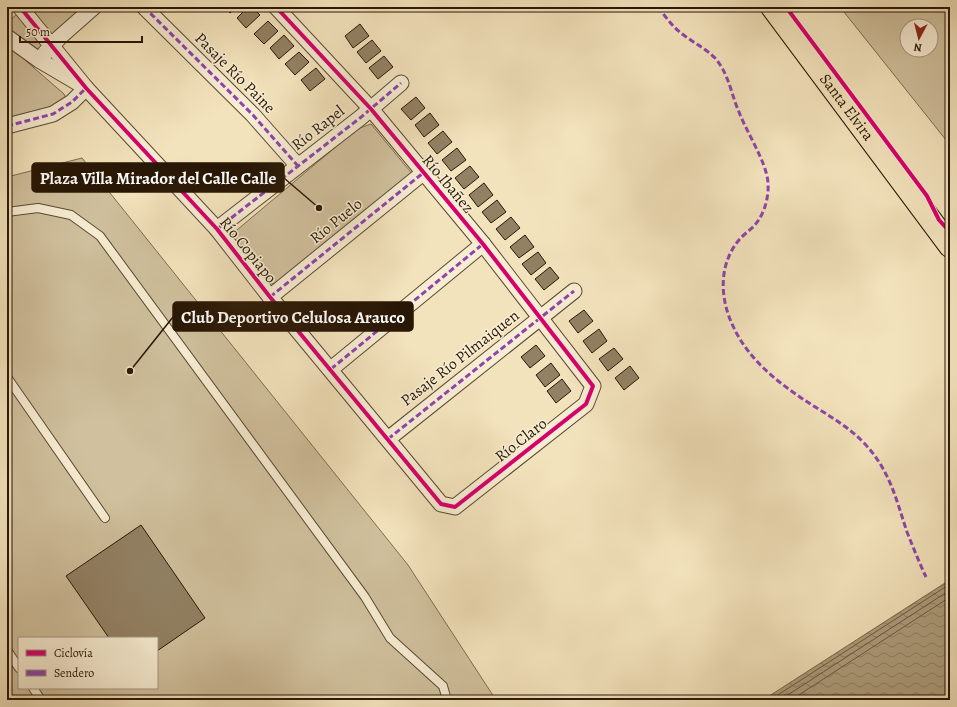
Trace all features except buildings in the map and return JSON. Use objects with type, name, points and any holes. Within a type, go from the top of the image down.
[{"type":"main road","name":"Santa Elvira","points":[[772,7],[950,246]]},
{"type":"street","name":"Río Copiapo","points":[[20,7],[86,88],[217,229],[270,296],[441,504],[455,507]]},
{"type":"street","points":[[39,60],[52,45],[94,7]]},
{"type":"street","name":"Pasaje Río Paine","points":[[144,7],[253,115],[298,166]]},
{"type":"street","name":"Río Ibañez","points":[[276,7],[371,109],[483,244],[592,386]]},
{"type":"street","name":"Río Copiapo","points":[[7,37],[39,60],[86,88]]},
{"type":"street","name":"Río Rapel","points":[[217,229],[371,109],[401,83]]},
{"type":"street","points":[[7,126],[53,114],[72,102],[86,88]]},
{"type":"street","name":"Río Puelo","points":[[270,296],[423,173]]},
{"type":"street","points":[[331,369],[483,244]]},
{"type":"street","name":"Pasaje Río Pilmaiquen","points":[[388,439],[574,291]]},
{"type":"street","name":"Río Claro","points":[[455,507],[586,404],[592,386]]},
{"type":"lane","points":[[7,212],[38,208],[71,215],[100,236],[360,591],[390,638],[443,686],[446,700]]},
{"type":"lane","points":[[7,376],[105,518]]},
{"type":"lane","points":[[7,650],[18,666]]},
{"type":"lane","points":[[34,689],[41,700]]},
{"type":"shaded area","points":[[25,7],[87,7],[26,61],[64,94],[68,102],[7,119],[7,23]]},
{"type":"shaded area","points":[[840,7],[950,7],[950,145]]},
{"type":"shaded area","points":[[371,124],[414,176],[282,282],[271,284],[231,235],[357,129]]},
{"type":"shaded area","points":[[82,158],[408,565],[496,700],[7,700],[7,177]]},
{"type":"water","points":[[950,579],[950,700],[763,700],[945,583]]},
{"type":"marked path","points":[[144,7],[253,115],[298,166]]},
{"type":"marked path","points":[[658,7],[678,30],[711,54],[720,64],[727,77],[739,112],[767,175],[768,194],[761,217],[732,250],[724,271],[723,282],[726,305],[738,337],[760,365],[778,381],[849,429],[874,454],[881,464],[891,486],[907,532],[926,577]]},
{"type":"marked path","points":[[217,229],[360,118],[401,83]]},
{"type":"marked path","points":[[7,126],[53,114],[72,102],[86,88]]},
{"type":"marked path","points":[[270,297],[423,173]]},
{"type":"marked path","points":[[331,369],[483,244]]},
{"type":"marked path","points":[[388,439],[574,291]]},
{"type":"cycle path","points":[[20,7],[86,88],[217,229],[270,297],[441,504],[455,507],[586,404],[593,386],[483,244],[371,109],[276,7]]},
{"type":"cycle path","points":[[786,7],[927,196],[939,220],[950,232]]},
{"type":"place","name":"Plaza Villa Mirador del Calle Calle","points":[[319,208]]},
{"type":"place","name":"Club Deportivo Celulosa Arauco","points":[[130,371]]}]
